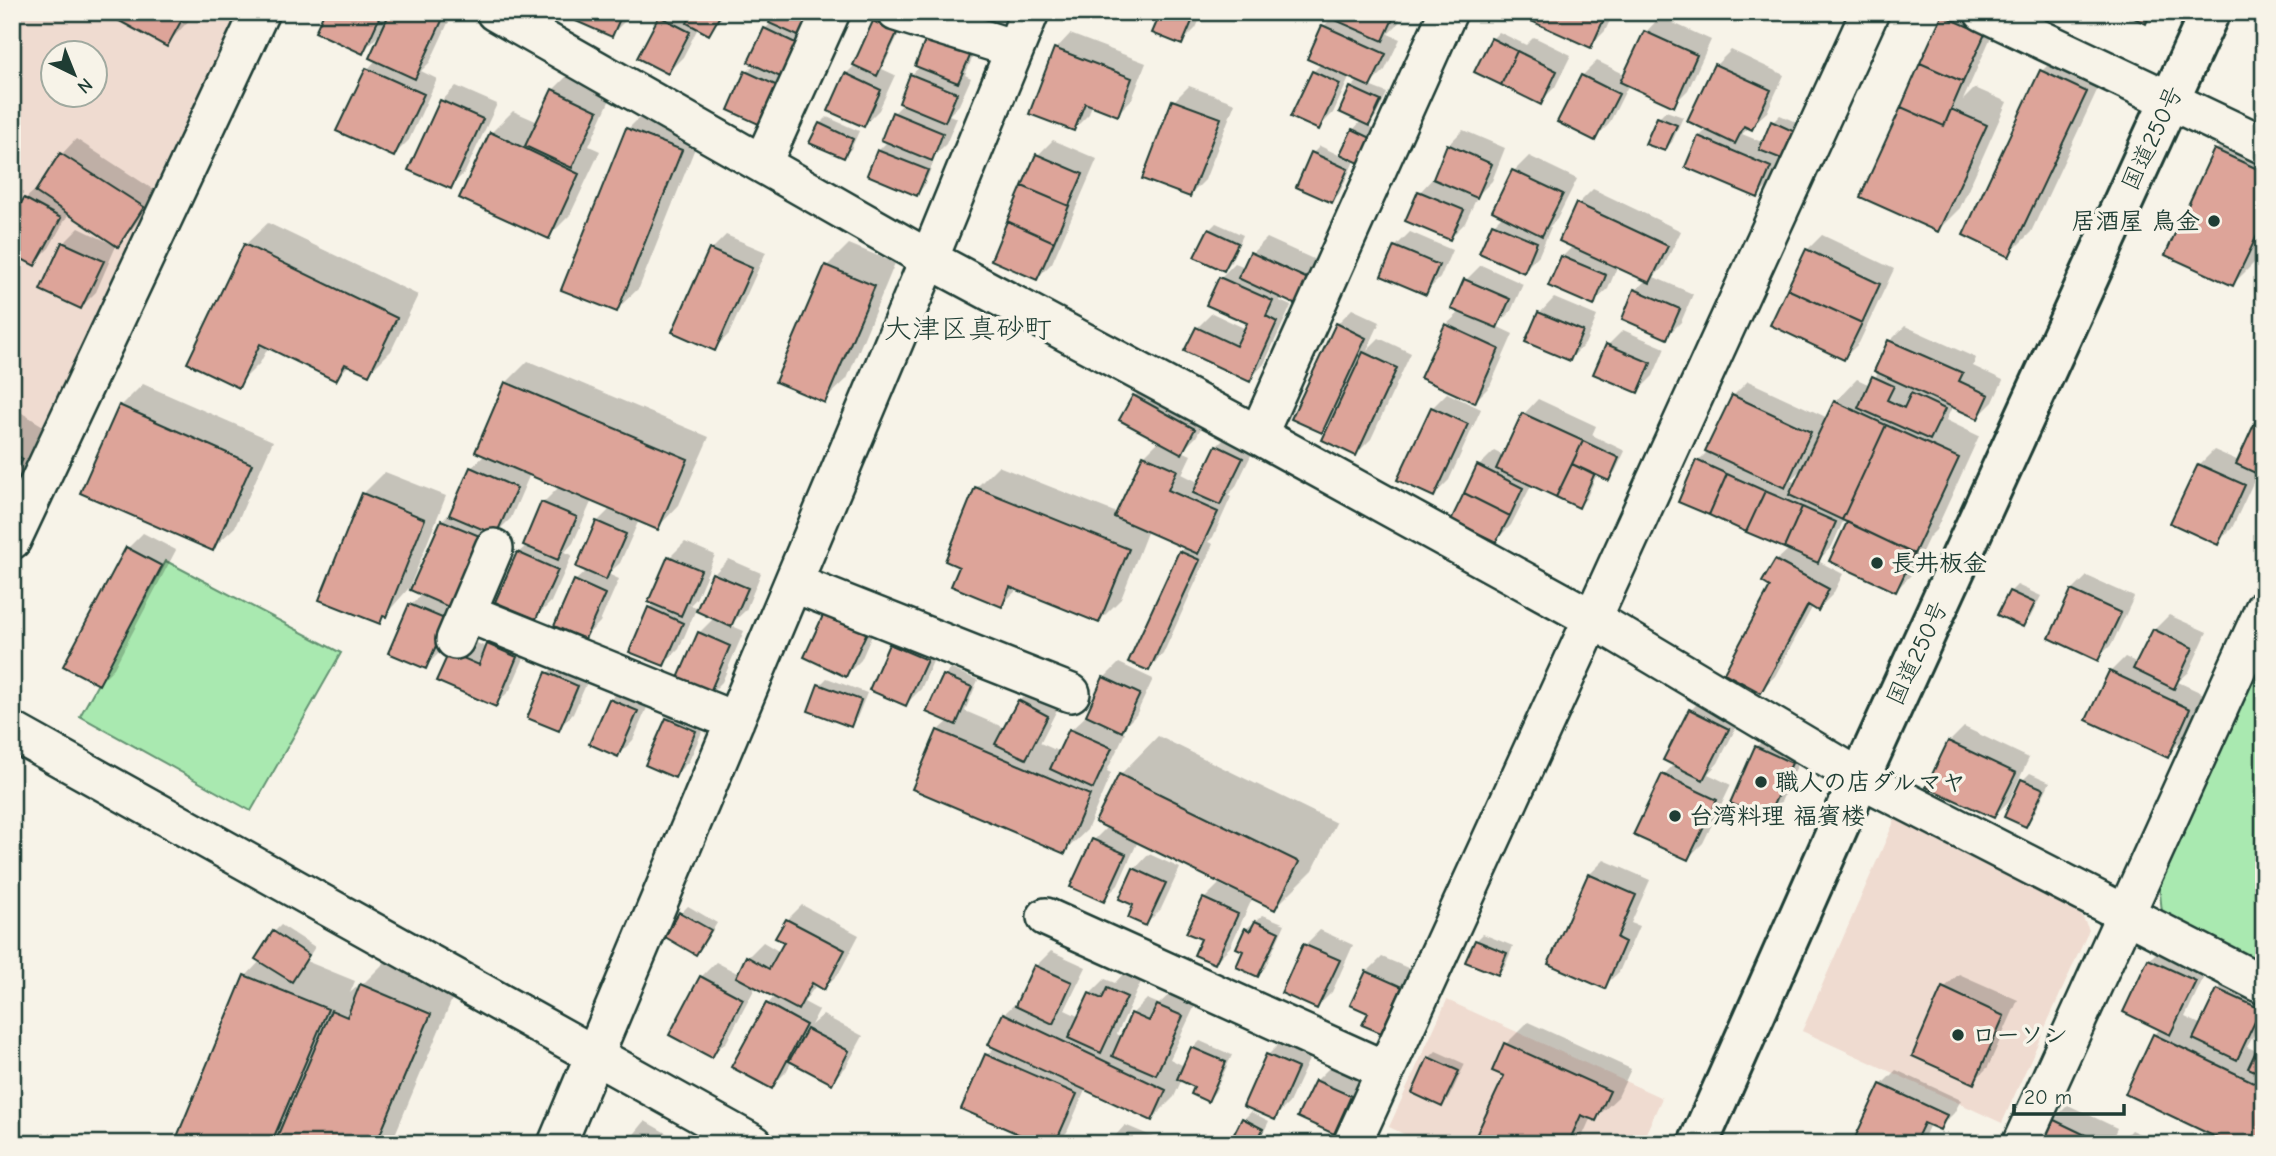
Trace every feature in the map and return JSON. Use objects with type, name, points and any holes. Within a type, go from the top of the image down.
[{"type":"highway","name":"国道250号","points":[[1698,1144],[1860,778],[2210,12]]},
{"type":"street","points":[[12,540],[260,12]]},
{"type":"street","points":[[495,12],[929,259],[1593,619],[1860,778],[2264,985]]},
{"type":"street","points":[[762,164],[831,12]]},
{"type":"street","points":[[897,12],[1015,49]]},
{"type":"street","points":[[557,1144],[1030,12]]},
{"type":"street","points":[[1258,435],[1448,12]]},
{"type":"street","points":[[1352,1144],[1870,12]]},
{"type":"street","points":[[1983,12],[2264,145]]},
{"type":"street","points":[[494,548],[461,626],[735,721]]},
{"type":"street","points":[[793,583],[1072,693]]},
{"type":"street","points":[[2021,1144],[2264,609]]},
{"type":"street","points":[[12,731],[754,1144]]},
{"type":"street","points":[[1046,917],[1385,1070]]},
{"type":"shaded area","points":[[12,12],[242,12],[12,489]]},
{"type":"shaded area","points":[[1897,815],[2076,904],[2089,930],[2002,1123],[1802,1031]]},
{"type":"shaded area","points":[[1447,1000],[1662,1098],[1641,1144],[1425,1144],[1389,1127]]},
{"type":"green space","points":[[166,561],[341,653],[251,811],[80,716]]},
{"type":"green space","points":[[2264,653],[2264,966],[2162,912],[2159,883]]},
{"type":"building","points":[[103,12],[186,12],[167,47]]},
{"type":"building","points":[[324,12],[382,12],[363,54],[315,32]]},
{"type":"building","points":[[390,12],[446,12],[415,79],[369,58]]},
{"type":"building","points":[[572,12],[623,12],[612,37],[569,18]]},
{"type":"building","points":[[693,12],[722,12],[709,35],[687,23]]},
{"type":"building","points":[[773,12],[820,12],[807,40],[769,23]]},
{"type":"building","points":[[1161,12],[1196,12],[1182,45],[1152,33]]},
{"type":"building","points":[[1325,12],[1396,12],[1383,41],[1324,15]]},
{"type":"building","points":[[1511,12],[1588,12],[1604,19],[1591,48]]},
{"type":"building","points":[[2122,12],[2151,12],[2146,24]]},
{"type":"building","points":[[1942,15],[1985,34],[1963,82],[1920,63]]},
{"type":"building","points":[[659,16],[690,32],[668,74],[637,58]]},
{"type":"building","points":[[873,21],[897,33],[877,76],[853,65]]},
{"type":"building","points":[[1322,25],[1386,54],[1370,87],[1307,59]]},
{"type":"building","points":[[764,28],[804,47],[789,81],[748,62]]},
{"type":"building","points":[[1644,31],[1697,55],[1674,107],[1620,82]]},
{"type":"building","points":[[927,36],[971,54],[958,83],[915,66]]},
{"type":"building","points":[[1491,38],[1517,51],[1501,85],[1474,72]]},
{"type":"building","points":[[1054,48],[1132,78],[1118,116],[1085,103],[1074,131],[1029,114]]},
{"type":"building","points":[[1517,51],[1557,71],[1541,105],[1501,85]]},
{"type":"building","points":[[1920,63],[1963,82],[1944,126],[1901,107]]},
{"type":"building","points":[[1714,64],[1771,90],[1752,130],[1744,126],[1735,144],[1687,121]]},
{"type":"building","points":[[366,68],[424,94],[394,157],[336,131]]},
{"type":"building","points":[[2040,70],[2087,92],[2009,257],[1963,235]]},
{"type":"building","points":[[745,71],[782,88],[765,127],[728,110]]},
{"type":"building","points":[[1312,71],[1340,84],[1319,130],[1290,117]]},
{"type":"building","points":[[845,73],[881,90],[864,127],[828,111]]},
{"type":"building","points":[[910,74],[957,93],[945,122],[899,103]]},
{"type":"building","points":[[1581,75],[1619,94],[1595,141],[1557,122]]},
{"type":"building","points":[[1350,87],[1381,101],[1369,126],[1339,112]]},
{"type":"building","points":[[552,89],[598,111],[572,168],[525,146]]},
{"type":"building","points":[[440,100],[483,119],[451,189],[408,170]]},
{"type":"building","points":[[1172,100],[1221,118],[1190,197],[1142,179]]},
{"type":"building","points":[[1901,107],[1944,126],[1951,109],[1987,125],[1938,232],[1860,197]]},
{"type":"building","points":[[892,112],[943,133],[932,161],[881,140]]},
{"type":"building","points":[[1657,117],[1677,125],[1665,151],[1645,144]]},
{"type":"building","points":[[1771,121],[1795,132],[1782,159],[1759,150]]},
{"type":"building","points":[[819,123],[853,139],[844,158],[809,143]]},
{"type":"building","points":[[626,128],[682,150],[617,312],[561,290]]},
{"type":"building","points":[[1352,129],[1371,138],[1359,163],[1340,154]]},
{"type":"building","points":[[490,132],[579,174],[549,239],[459,198]]},
{"type":"building","points":[[1698,136],[1771,167],[1758,198],[1685,167]]},
{"type":"building","points":[[1447,144],[1492,164],[1477,198],[1433,179]]},
{"type":"building","points":[[2214,149],[2264,172],[2264,221],[2233,286],[2165,255]]},
{"type":"building","points":[[877,150],[928,170],[917,196],[867,175]]},
{"type":"building","points":[[1311,152],[1348,169],[1332,203],[1296,187]]},
{"type":"building","points":[[60,153],[144,207],[118,247],[35,192]]},
{"type":"building","points":[[1036,154],[1083,174],[1069,206],[1022,186]]},
{"type":"building","points":[[1512,170],[1563,194],[1542,236],[1492,211]]},
{"type":"building","points":[[1022,186],[1069,206],[1054,242],[1007,221]]},
{"type":"building","points":[[1418,191],[1464,210],[1450,240],[1405,221]]},
{"type":"building","points":[[24,198],[61,218],[35,266],[12,254],[12,219]]},
{"type":"building","points":[[1576,203],[1668,246],[1650,283],[1559,241]]},
{"type":"building","points":[[1007,221],[1054,242],[1037,280],[991,260]]},
{"type":"building","points":[[1492,223],[1537,242],[1524,273],[1479,253]]},
{"type":"building","points":[[1208,229],[1238,243],[1224,271],[1194,257]]},
{"type":"building","points":[[62,242],[104,261],[81,309],[40,290]]},
{"type":"building","points":[[244,244],[397,318],[369,375],[345,364],[336,381],[260,344],[239,388],[187,363]]},
{"type":"building","points":[[1394,246],[1439,265],[1426,295],[1381,276]]},
{"type":"building","points":[[709,249],[752,268],[715,351],[672,332]]},
{"type":"building","points":[[1806,249],[1880,284],[1862,323],[1787,289]]},
{"type":"building","points":[[1250,252],[1308,279],[1296,305],[1238,278]]},
{"type":"building","points":[[1561,256],[1606,275],[1594,306],[1548,286]]},
{"type":"building","points":[[825,265],[875,286],[825,403],[775,382]]},
{"type":"building","points":[[1219,277],[1273,301],[1266,316],[1277,322],[1250,382],[1184,351],[1196,327],[1236,346],[1247,323],[1206,305]]},
{"type":"building","points":[[1464,279],[1510,299],[1497,328],[1451,309]]},
{"type":"building","points":[[1634,289],[1680,309],[1667,339],[1622,319]]},
{"type":"building","points":[[1787,289],[1862,323],[1844,360],[1770,325]]},
{"type":"building","points":[[1538,312],[1583,331],[1570,361],[1525,342]]},
{"type":"building","points":[[1336,323],[1366,338],[1322,433],[1291,419]]},
{"type":"building","points":[[1445,324],[1499,349],[1475,403],[1420,378]]},
{"type":"building","points":[[1888,340],[1963,373],[1959,381],[1989,395],[1978,419],[1874,371]]},
{"type":"building","points":[[1606,344],[1651,363],[1638,393],[1593,374]]},
{"type":"building","points":[[1363,352],[1397,368],[1356,456],[1322,440]]},
{"type":"building","points":[[1872,376],[1894,386],[1887,400],[1904,408],[1911,393],[1945,409],[1930,440],[1858,408]]},
{"type":"building","points":[[505,382],[688,459],[658,530],[475,452]]},
{"type":"building","points":[[1133,395],[1195,429],[1182,454],[1119,420]]},
{"type":"building","points":[[1732,395],[1811,432],[1785,488],[1705,451]]},
{"type":"building","points":[[1834,401],[1886,425],[1842,520],[1789,495]]},
{"type":"building","points":[[119,405],[252,464],[213,551],[80,493]]},
{"type":"building","points":[[1431,407],[1468,424],[1434,497],[1397,480]]},
{"type":"building","points":[[1522,413],[1583,441],[1556,497],[1496,469]]},
{"type":"building","points":[[2256,420],[2264,423],[2264,477],[2236,464]]},
{"type":"building","points":[[1886,425],[1959,458],[1914,554],[1842,520]]},
{"type":"building","points":[[1583,441],[1619,458],[1609,481],[1572,464]]},
{"type":"building","points":[[1216,445],[1243,458],[1220,505],[1193,493]]},
{"type":"building","points":[[12,452],[23,459],[12,477]]},
{"type":"building","points":[[1143,455],[1177,470],[1168,490],[1218,512],[1198,554],[1114,517]]},
{"type":"building","points":[[1696,460],[1727,474],[1709,515],[1678,502]]},
{"type":"building","points":[[1572,464],[1594,475],[1579,508],[1556,497]]},
{"type":"building","points":[[2198,464],[2245,485],[2218,545],[2170,523]]},
{"type":"building","points":[[1477,465],[1523,488],[1510,516],[1464,493]]},
{"type":"building","points":[[470,467],[517,488],[496,535],[449,515]]},
{"type":"building","points":[[1727,474],[1765,491],[1746,532],[1709,515]]},
{"type":"building","points":[[975,487],[1129,549],[1099,623],[1010,587],[1002,607],[951,586],[959,567],[945,561]]},
{"type":"building","points":[[1765,491],[1802,507],[1784,548],[1746,532]]},
{"type":"building","points":[[362,493],[425,519],[386,617],[383,616],[380,624],[319,600]]},
{"type":"building","points":[[1464,493],[1510,516],[1496,542],[1451,520]]},
{"type":"building","points":[[541,502],[577,517],[558,560],[523,545]]},
{"type":"building","points":[[1802,507],[1836,522],[1818,563],[1784,548]]},
{"type":"building","points":[[441,520],[482,537],[451,608],[410,590]]},
{"type":"building","points":[[596,521],[626,534],[606,580],[576,567]]},
{"type":"building","points":[[1847,522],[1914,554],[1896,592],[1829,561]]},
{"type":"building","points":[[126,547],[162,566],[99,685],[63,666]]},
{"type":"building","points":[[1179,551],[1200,560],[1149,671],[1128,662]]},
{"type":"building","points":[[517,552],[558,570],[536,619],[495,602]]},
{"type":"building","points":[[668,556],[701,570],[681,616],[648,602]]},
{"type":"building","points":[[1775,560],[1829,589],[1818,611],[1808,605],[1761,693],[1724,673],[1770,587],[1762,582]]},
{"type":"building","points":[[712,573],[748,588],[731,627],[696,611]]},
{"type":"building","points":[[574,580],[605,594],[585,639],[554,626]]},
{"type":"building","points":[[2071,590],[2121,613],[2098,661],[2049,638]]},
{"type":"building","points":[[2009,591],[2035,603],[2023,627],[1997,615]]},
{"type":"building","points":[[409,604],[447,620],[426,669],[388,653]]},
{"type":"building","points":[[648,607],[683,623],[664,666],[629,652]]},
{"type":"building","points":[[825,611],[868,630],[846,677],[804,657]]},
{"type":"building","points":[[2153,629],[2193,648],[2174,689],[2133,669]]},
{"type":"building","points":[[698,632],[730,646],[707,699],[675,685]]},
{"type":"building","points":[[487,644],[517,657],[496,707],[436,681],[449,652],[479,665]]},
{"type":"building","points":[[889,644],[927,660],[906,706],[869,690]]},
{"type":"building","points":[[2109,671],[2190,709],[2168,758],[2086,720]]},
{"type":"building","points":[[546,672],[578,686],[559,731],[527,718]]},
{"type":"building","points":[[943,675],[972,687],[956,725],[926,712]]},
{"type":"building","points":[[1103,677],[1140,694],[1122,732],[1086,715]]},
{"type":"building","points":[[818,684],[861,700],[851,727],[808,711]]},
{"type":"building","points":[[609,699],[638,711],[618,757],[589,744]]},
{"type":"building","points":[[1018,700],[1048,716],[1026,759],[995,744]]},
{"type":"building","points":[[1689,709],[1729,729],[1703,780],[1663,760]]},
{"type":"building","points":[[666,718],[696,731],[675,778],[645,765]]},
{"type":"building","points":[[1069,729],[1112,748],[1093,789],[1050,769]]},
{"type":"building","points":[[937,730],[1090,795],[1065,854],[912,789]]},
{"type":"building","points":[[1948,741],[2016,773],[1994,818],[1926,787]]},
{"type":"building","points":[[1755,746],[1792,763],[1767,819],[1730,803]]},
{"type":"building","points":[[1119,774],[1299,862],[1275,910],[1095,822]]},
{"type":"building","points":[[1662,774],[1717,800],[1688,860],[1633,835]]},
{"type":"building","points":[[2021,779],[2044,789],[2026,827],[2004,817]]},
{"type":"building","points":[[1092,839],[1126,854],[1104,902],[1070,887]]},
{"type":"building","points":[[1133,868],[1166,883],[1146,926],[1128,918],[1133,905],[1119,899]]},
{"type":"building","points":[[1588,874],[1636,895],[1617,938],[1625,942],[1605,989],[1548,964]]},
{"type":"building","points":[[1203,898],[1238,914],[1215,964],[1194,955],[1201,939],[1186,933]]},
{"type":"building","points":[[679,912],[711,930],[696,955],[665,937]]},
{"type":"building","points":[[786,919],[845,950],[824,990],[812,983],[798,1010],[736,977],[746,956],[769,969],[784,942],[775,938]]},
{"type":"building","points":[[1255,921],[1279,932],[1258,977],[1236,967],[1243,951],[1236,948],[1245,928],[1250,931]]},
{"type":"building","points":[[273,931],[309,955],[292,982],[255,959]]},
{"type":"building","points":[[1475,940],[1507,953],[1498,975],[1465,962]]},
{"type":"building","points":[[1303,944],[1340,960],[1317,1009],[1281,993]]},
{"type":"building","points":[[2148,959],[2196,981],[2170,1035],[2123,1012]]},
{"type":"building","points":[[1034,965],[1072,982],[1053,1024],[1015,1006]]},
{"type":"building","points":[[1366,971],[1402,987],[1381,1033],[1362,1025],[1368,1013],[1350,1005]]},
{"type":"building","points":[[244,975],[328,1009],[271,1144],[174,1144]]},
{"type":"building","points":[[700,976],[743,999],[712,1058],[669,1035]]},
{"type":"building","points":[[360,984],[431,1014],[376,1144],[274,1144],[331,1010],[347,1017]]},
{"type":"building","points":[[1942,987],[2004,1016],[1974,1084],[1912,1056]]},
{"type":"building","points":[[1107,988],[1127,997],[1101,1053],[1068,1038],[1089,993],[1102,999]]},
{"type":"building","points":[[2217,989],[2261,1009],[2237,1060],[2193,1039]]},
{"type":"building","points":[[766,1003],[806,1025],[772,1089],[731,1067]]},
{"type":"building","points":[[1157,1005],[1183,1016],[1156,1075],[1112,1056],[1131,1013],[1149,1021]]},
{"type":"building","points":[[1003,1013],[1166,1090],[1152,1121],[988,1045]]},
{"type":"building","points":[[807,1029],[849,1051],[832,1084],[789,1061]]},
{"type":"building","points":[[2153,1034],[2264,1087],[2264,1144],[2230,1144],[2125,1094]]},
{"type":"building","points":[[2264,1034],[2264,1075],[2248,1068]]},
{"type":"building","points":[[1504,1043],[1610,1091],[1596,1121],[1581,1115],[1568,1144],[1472,1144],[1504,1076],[1492,1071]]},
{"type":"building","points":[[1191,1047],[1226,1062],[1208,1102],[1191,1094],[1194,1087],[1177,1079]]},
{"type":"building","points":[[985,1054],[1077,1094],[1055,1144],[1041,1144],[961,1109]]},
{"type":"building","points":[[1266,1054],[1298,1068],[1275,1120],[1243,1106]]},
{"type":"building","points":[[1428,1057],[1459,1071],[1442,1107],[1412,1093]]},
{"type":"building","points":[[1315,1080],[1351,1096],[1334,1134],[1297,1117]]},
{"type":"building","points":[[1880,1084],[1947,1115],[1940,1130],[1924,1123],[1914,1144],[1852,1144]]},
{"type":"building","points":[[1242,1118],[1263,1129],[1256,1144],[1229,1144]]},
{"type":"building","points":[[2052,1119],[2104,1144],[2040,1144]]},
{"type":"place","name":"居酒屋 鳥金","points":[[2214,221]]},
{"type":"place","name":"長井板金","points":[[1877,563]]},
{"type":"place","name":"職人の店ダルマヤ","points":[[1761,782]]},
{"type":"place","name":"台湾料理 福賓楼","points":[[1675,816]]},
{"type":"place","name":"ローソン","points":[[1958,1035]]},
{"type":"district","name":"大津区真砂町","points":[[968,329]]}]
